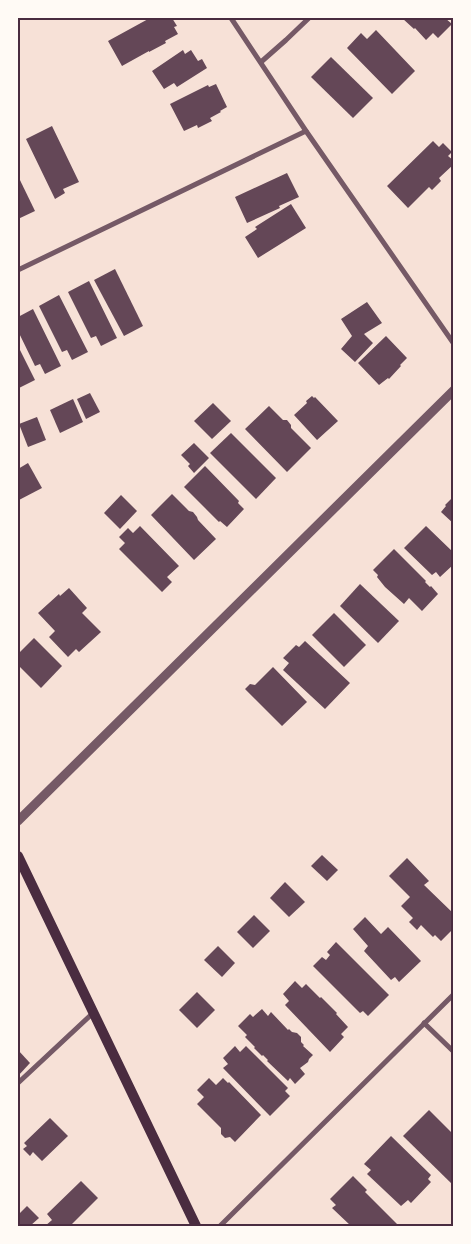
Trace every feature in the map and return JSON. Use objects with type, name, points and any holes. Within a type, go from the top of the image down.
[{"type":"main road","points":[[18,856],[196,1226]]},
{"type":"street","points":[[231,18],[454,344]]},
{"type":"street","points":[[261,62],[309,18]]},
{"type":"street","points":[[18,270],[306,130]]},
{"type":"street","points":[[18,821],[454,390]]},
{"type":"street","points":[[220,1226],[454,994]]},
{"type":"street","points":[[18,1083],[93,1013]]},
{"type":"street","points":[[424,1023],[454,1052]]},
{"type":"building","points":[[150,18],[172,18],[177,26],[174,27],[178,34],[165,41],[166,43],[122,66],[108,41]]},
{"type":"building","points":[[402,18],[445,18],[452,24],[438,38],[433,33],[426,40]]},
{"type":"building","points":[[376,30],[415,71],[392,94],[347,48],[361,33],[367,39]]},
{"type":"building","points":[[183,50],[185,54],[191,50],[198,61],[202,59],[207,68],[177,87],[174,83],[164,89],[152,71]]},
{"type":"building","points":[[331,57],[373,98],[353,118],[311,77]]},
{"type":"building","points":[[216,84],[227,107],[210,118],[212,121],[198,128],[197,125],[184,131],[170,104],[208,85],[209,87]]},
{"type":"building","points":[[52,126],[79,182],[63,189],[65,193],[55,199],[26,139]]},
{"type":"building","points":[[433,141],[439,147],[443,143],[452,152],[448,156],[454,161],[454,164],[439,178],[441,181],[432,190],[429,187],[408,208],[387,186]]},
{"type":"building","points":[[287,173],[299,197],[247,223],[235,197]]},
{"type":"building","points":[[18,176],[35,211],[18,219]]},
{"type":"building","points":[[291,204],[306,228],[258,258],[245,237],[257,229],[255,227]]},
{"type":"building","points":[[115,269],[143,326],[124,336],[94,280]]},
{"type":"building","points":[[89,281],[117,338],[101,346],[96,336],[91,338],[68,292]]},
{"type":"building","points":[[59,295],[88,352],[72,360],[67,350],[62,352],[39,306]]},
{"type":"building","points":[[367,302],[382,323],[364,334],[373,343],[355,362],[341,349],[352,336],[341,319]]},
{"type":"building","points":[[33,309],[61,366],[45,374],[40,364],[35,366],[18,331],[18,317]]},
{"type":"building","points":[[386,336],[407,358],[389,379],[379,385],[358,363]]},
{"type":"building","points":[[18,346],[35,380],[19,388],[18,386]]},
{"type":"building","points":[[90,393],[100,412],[86,419],[77,399]]},
{"type":"building","points":[[312,396],[338,421],[317,440],[294,415]]},
{"type":"building","points":[[73,399],[83,422],[60,433],[50,410]]},
{"type":"building","points":[[213,403],[231,421],[212,439],[194,421]]},
{"type":"building","points":[[269,406],[283,420],[287,420],[291,428],[311,448],[287,472],[245,429]]},
{"type":"building","points":[[37,417],[46,440],[28,447],[19,424]]},
{"type":"building","points":[[231,433],[276,478],[256,499],[210,453]]},
{"type":"building","points":[[194,443],[209,458],[194,473],[188,466],[190,464],[181,455]]},
{"type":"building","points":[[28,463],[42,488],[19,500],[18,469]]},
{"type":"building","points":[[205,466],[239,501],[238,503],[244,509],[227,527],[219,522],[184,487]]},
{"type":"building","points":[[172,494],[189,511],[193,512],[216,539],[194,560],[151,515]]},
{"type":"building","points":[[121,495],[137,511],[120,529],[104,513]]},
{"type":"building","points":[[454,496],[454,524],[441,512]]},
{"type":"building","points":[[140,526],[179,566],[167,577],[172,582],[162,592],[119,549],[125,543],[119,537],[128,528],[133,533]]},
{"type":"building","points":[[426,526],[454,553],[454,564],[440,577],[436,572],[432,575],[404,548]]},
{"type":"building","points":[[394,549],[438,594],[422,611],[409,598],[404,604],[385,587],[373,570]]},
{"type":"building","points":[[360,584],[399,621],[378,643],[340,606]]},
{"type":"building","points":[[69,588],[87,608],[82,613],[101,632],[79,652],[76,649],[68,657],[49,637],[55,631],[38,613],[59,594],[60,596]]},
{"type":"building","points":[[334,613],[366,645],[344,667],[312,635]]},
{"type":"building","points":[[34,638],[62,666],[41,688],[18,665],[18,654]]},
{"type":"building","points":[[305,641],[350,683],[325,709],[283,670],[289,663],[283,658],[296,645],[299,647]]},
{"type":"building","points":[[273,667],[307,702],[282,726],[245,689],[250,684],[255,685]]},
{"type":"building","points":[[322,855],[338,870],[327,881],[311,866]]},
{"type":"building","points":[[407,858],[429,881],[424,885],[454,914],[454,928],[441,941],[435,935],[433,937],[421,925],[417,930],[409,922],[413,918],[401,906],[410,897],[389,876]]},
{"type":"building","points":[[285,882],[305,902],[289,917],[270,898]]},
{"type":"building","points":[[254,915],[270,931],[253,948],[237,932]]},
{"type":"building","points":[[365,917],[381,934],[388,927],[421,961],[399,982],[395,977],[391,980],[364,951],[368,946],[353,929]]},
{"type":"building","points":[[336,942],[389,995],[368,1016],[363,1011],[360,1013],[313,966],[322,957],[326,960],[330,955],[327,952]]},
{"type":"building","points":[[218,946],[235,963],[222,977],[204,960]]},
{"type":"building","points":[[295,981],[302,988],[306,984],[321,997],[348,1027],[341,1034],[344,1037],[330,1052],[285,1005],[289,1001],[283,994]]},
{"type":"building","points":[[197,992],[215,1010],[197,1028],[179,1010]]},
{"type":"building","points":[[262,1009],[268,1016],[271,1012],[288,1030],[297,1033],[301,1037],[303,1046],[313,1055],[300,1068],[305,1074],[295,1084],[290,1078],[288,1081],[254,1048],[245,1037],[247,1035],[238,1026],[250,1014],[253,1017]]},
{"type":"building","points":[[235,1046],[240,1052],[246,1046],[288,1088],[285,1091],[290,1096],[270,1116],[223,1068],[228,1064],[223,1058]]},
{"type":"building","points":[[18,1050],[30,1063],[18,1076]]},
{"type":"building","points":[[209,1078],[216,1085],[223,1078],[229,1082],[261,1115],[235,1142],[230,1137],[225,1138],[221,1134],[221,1128],[197,1104],[204,1097],[197,1090]]},
{"type":"building","points":[[429,1110],[454,1135],[454,1186],[403,1136]]},
{"type":"building","points":[[50,1118],[68,1136],[42,1161],[33,1152],[30,1156],[23,1149],[27,1146],[24,1143]]},
{"type":"building","points":[[391,1136],[431,1175],[428,1179],[431,1182],[411,1203],[408,1200],[401,1206],[367,1174],[371,1170],[364,1164]]},
{"type":"building","points":[[353,1176],[367,1190],[365,1192],[399,1226],[351,1226],[332,1208],[336,1205],[330,1199]]},
{"type":"building","points":[[81,1181],[98,1198],[70,1226],[58,1226],[56,1224],[45,1226],[52,1220],[47,1214]]},
{"type":"building","points":[[27,1206],[39,1218],[30,1226],[18,1226],[18,1215]]}]
